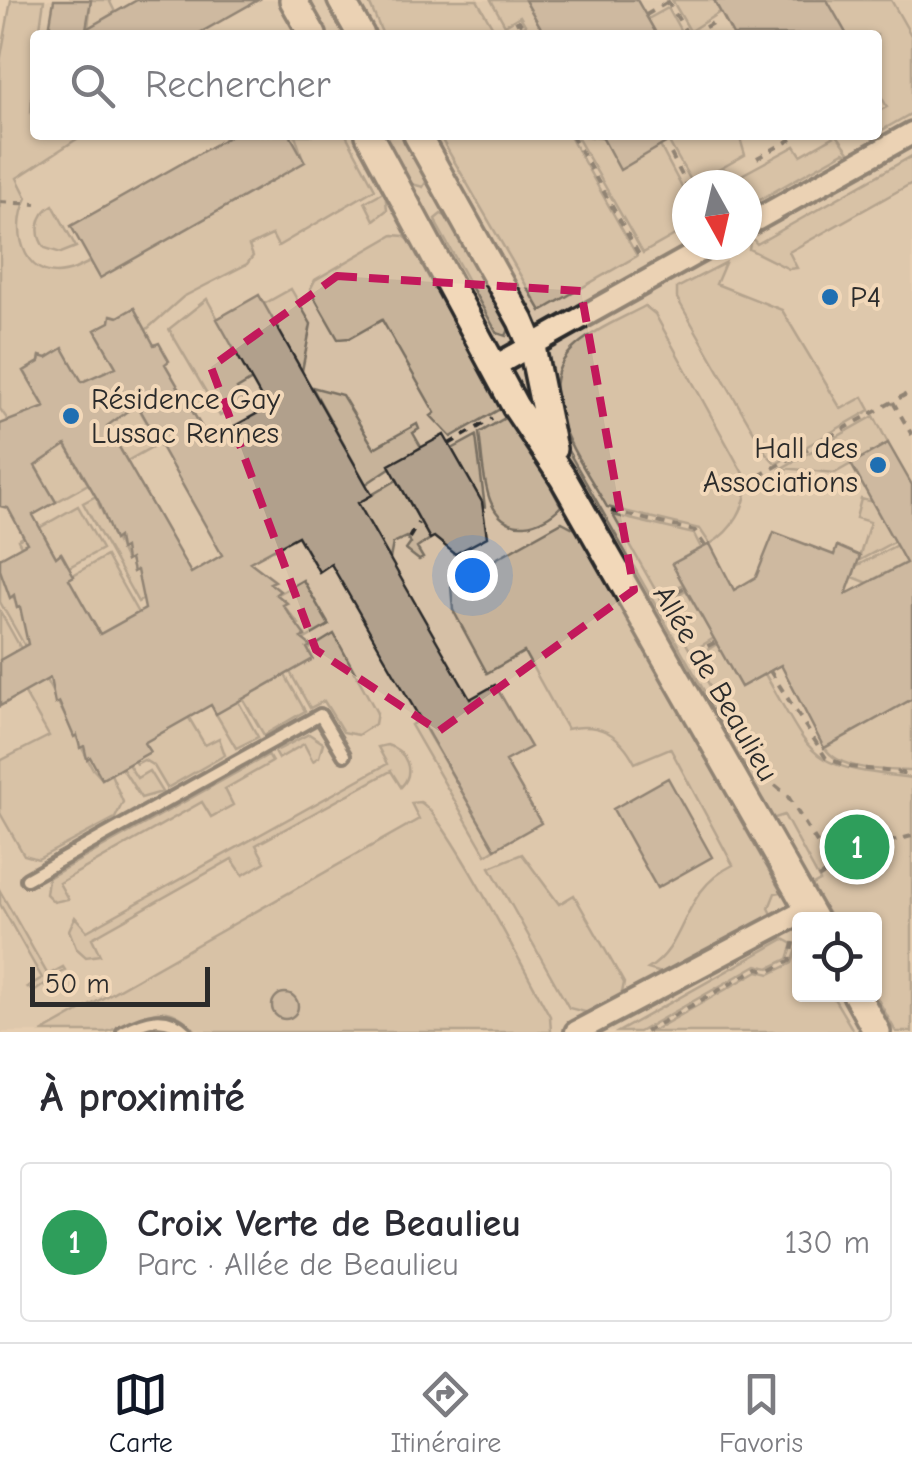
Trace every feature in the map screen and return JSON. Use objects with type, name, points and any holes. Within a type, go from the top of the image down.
[{"type":"street","points":[[302,16],[326,0]]},
{"type":"street","points":[[341,0],[358,30]]},
{"type":"street","points":[[762,217],[912,133]]},
{"type":"street","name":"Allée de Beaulieu","points":[[372,140],[534,437],[563,478],[810,912]]},
{"type":"street","name":"Allée de Beaulieu","points":[[420,140],[532,347],[546,431],[563,478]]},
{"type":"street","points":[[494,366],[683,260]]},
{"type":"street","points":[[576,1032],[792,924]]},
{"type":"street","points":[[860,1002],[877,1032]]},
{"type":"lane","points":[[28,879],[320,715],[344,755]]},
{"type":"lane","points":[[123,1032],[158,1019],[177,1024],[186,1032]]},
{"type":"path","points":[[646,15],[668,1],[686,30]]},
{"type":"path","points":[[699,30],[718,20]]},
{"type":"path","points":[[575,140],[649,278]]},
{"type":"path","points":[[758,158],[792,140]]},
{"type":"path","points":[[670,154],[679,170]]},
{"type":"path","points":[[0,202],[36,204]]},
{"type":"path","points":[[759,476],[912,391]]},
{"type":"path","points":[[893,402],[912,435]]},
{"type":"path","points":[[606,510],[695,531],[705,546]]},
{"type":"path","points":[[409,538],[418,523]]},
{"type":"path","points":[[658,602],[684,587]]},
{"type":"path","points":[[689,656],[716,642]]},
{"type":"path","points":[[770,671],[826,758],[850,767],[912,774]]},
{"type":"highlighted area","points":[[337,276],[581,291],[634,590],[439,731],[316,650],[211,367]]},
{"type":"shaded area","points":[[11,0],[912,0],[912,1032],[0,1032],[0,62]]},
{"type":"shaded area","points":[[11,0],[44,0],[40,30],[30,30],[30,140],[75,140],[17,178],[27,198],[22,212],[21,241],[26,254],[44,271],[75,269],[304,162],[297,140],[349,140],[375,189],[278,246],[272,235],[249,246],[253,256],[247,264],[183,297],[146,330],[134,308],[118,317],[112,315],[110,322],[95,330],[117,369],[85,387],[63,349],[47,358],[40,356],[39,362],[24,371],[46,410],[26,414],[14,428],[0,409],[0,62]]},
{"type":"shaded area","points":[[91,0],[109,0],[115,12],[88,29]]},
{"type":"shaded area","points":[[368,0],[477,0],[494,30],[381,30]]},
{"type":"shaded area","points":[[491,0],[525,0],[542,30],[528,30],[520,16],[505,25]]},
{"type":"shaded area","points":[[672,0],[714,0],[720,12],[689,30]]},
{"type":"shaded area","points":[[827,0],[891,0],[912,37],[912,113],[882,130],[882,110],[887,107],[882,98],[882,30],[844,30]]},
{"type":"shaded area","points":[[668,8],[680,30],[654,30],[648,19]]},
{"type":"shaded area","points":[[388,140],[406,140],[427,180],[423,187],[412,184]]},
{"type":"shaded area","points":[[442,140],[572,140],[637,256],[541,311]]},
{"type":"shaded area","points":[[579,140],[660,146],[673,170],[672,237],[643,253]]},
{"type":"shaded area","points":[[672,140],[740,140],[745,155],[718,170],[685,170],[669,142]]},
{"type":"shaded area","points":[[828,140],[841,140],[852,156],[844,152],[762,198],[762,170],[751,170],[795,146],[801,155]]},
{"type":"shaded area","points":[[912,156],[912,183],[789,252],[797,268],[789,269],[762,256],[762,241]]},
{"type":"shaded area","points":[[385,191],[387,210],[374,220],[365,202]]},
{"type":"shaded area","points":[[53,205],[76,247],[61,253],[45,248],[39,237],[41,219]]},
{"type":"shaded area","points":[[441,214],[449,218],[510,327],[506,336],[497,333],[437,225],[435,219]]},
{"type":"shaded area","points":[[393,235],[404,236],[414,244],[507,405],[451,437],[431,416],[435,413],[382,320],[350,338],[338,339],[310,290],[315,280]]},
{"type":"shaded area","points":[[725,263],[716,284],[782,310],[841,409],[863,397],[870,410],[776,464],[677,298],[677,288]]},
{"type":"shaded area","points":[[291,289],[311,324],[302,371],[264,304]]},
{"type":"shaded area","points":[[207,299],[252,380],[237,389],[244,402],[220,416],[169,329]]},
{"type":"shaded area","points":[[645,306],[655,314],[746,479],[745,498],[737,516],[710,544],[700,529],[607,507],[573,448],[556,404],[556,383],[562,363],[577,345]]},
{"type":"shaded area","points":[[312,387],[342,395],[374,448],[417,424],[419,429],[413,433],[421,447],[366,484]]},
{"type":"shaded area","points":[[135,402],[159,443],[127,461],[104,420]]},
{"type":"shaded area","points":[[512,414],[561,506],[545,518],[525,525],[511,523],[492,505],[482,461],[479,433]]},
{"type":"shaded area","points":[[874,416],[888,443],[835,473],[782,468]]},
{"type":"shaded area","points":[[550,419],[711,703],[718,700],[694,658],[717,644],[741,687],[765,674],[806,743],[818,755],[852,769],[912,778],[912,1032],[896,1032],[879,1002],[882,912],[828,912],[811,886],[820,881],[784,815],[772,819],[566,456]]},
{"type":"shaded area","points":[[476,436],[485,508],[452,449]]},
{"type":"shaded area","points":[[64,442],[88,484],[56,502],[32,460],[50,456]]},
{"type":"shaded area","points":[[397,480],[430,539],[417,548],[423,558],[419,560],[406,550],[411,543],[406,537],[393,543],[390,559],[358,503]]},
{"type":"shaded area","points":[[115,486],[118,492],[98,503],[126,561],[130,559],[133,571],[137,570],[147,597],[138,602],[83,503]]},
{"type":"shaded area","points":[[861,499],[873,502],[895,541],[858,561],[870,522],[856,518]]},
{"type":"shaded area","points":[[78,506],[102,549],[69,567],[62,554],[56,557],[43,534],[21,546],[18,540]]},
{"type":"shaded area","points":[[613,515],[694,534],[701,548],[672,564],[683,584],[660,598]]},
{"type":"shaded area","points":[[562,522],[577,530],[781,892],[775,893],[769,908],[772,914],[665,974],[648,969],[671,946],[703,889],[733,865],[670,748],[635,763],[623,744],[608,732],[589,727],[567,729],[524,652],[487,673],[453,610],[451,587],[456,581]]},
{"type":"shaded area","points":[[897,545],[907,562],[874,579],[873,585],[853,577],[856,566]]},
{"type":"shaded area","points":[[106,556],[138,613],[100,634],[68,578]]},
{"type":"shaded area","points":[[0,570],[17,608],[20,607],[38,669],[0,602]]},
{"type":"shaded area","points":[[303,580],[329,625],[303,640],[305,635],[295,627],[299,624],[277,595]]},
{"type":"shaded area","points":[[686,590],[714,638],[691,652],[663,603]]},
{"type":"shaded area","points":[[0,611],[34,672],[5,658],[0,660]]},
{"type":"shaded area","points":[[334,634],[377,713],[375,724],[358,735],[343,732],[324,701],[310,708],[290,672],[313,659],[308,650]]},
{"type":"shaded area","points":[[93,653],[189,718],[205,745],[219,738],[225,755],[167,788],[154,766],[144,760],[136,764],[134,761],[149,751]]},
{"type":"shaded area","points":[[285,675],[305,711],[264,735],[243,699]]},
{"type":"shaded area","points":[[46,680],[93,769],[102,779],[111,774],[123,802],[115,818],[38,859],[24,855],[0,813],[0,761],[49,736],[24,692]]},
{"type":"shaded area","points":[[912,699],[912,771],[852,765],[832,756],[825,748]]},
{"type":"shaded area","points":[[238,701],[258,737],[236,748],[216,714]]},
{"type":"shaded area","points":[[420,720],[495,849],[486,855],[411,725]]},
{"type":"shaded area","points":[[309,734],[323,743],[319,757],[313,761],[304,744],[278,759],[274,752]]},
{"type":"shaded area","points":[[387,745],[407,762],[408,775],[401,787],[391,771],[256,845],[265,862],[243,875],[232,859],[92,938],[100,955],[86,957],[76,948],[69,930],[75,917],[87,931],[387,764],[378,747]]},
{"type":"shaded area","points":[[268,755],[272,762],[225,789],[233,805],[211,817],[202,802],[59,883],[68,899],[54,902],[46,894],[48,878]]},
{"type":"shaded area","points":[[128,764],[137,778],[149,771],[162,792],[141,798],[122,768]]},
{"type":"shaded area","points":[[420,802],[447,835],[486,900],[550,1016],[551,1032],[197,1032],[184,1020],[162,1012],[106,1032],[43,1032],[419,819],[411,803]]},
{"type":"shaded area","points":[[522,854],[559,904],[574,895],[624,983],[621,998],[593,1014],[569,1008],[490,867]]},
{"type":"shaded area","points":[[0,891],[48,975],[63,967],[65,970],[35,991],[27,987],[42,978],[0,904]]},
{"type":"shaded area","points":[[784,939],[792,943],[788,959],[769,968],[757,965],[639,1032],[618,1032]]},
{"type":"shaded area","points":[[792,963],[792,1002],[836,1002],[854,1032],[651,1032],[758,971],[770,974]]},
{"type":"building","points":[[54,0],[91,0],[86,29],[137,0],[258,0],[205,30],[49,30]]},
{"type":"building","points":[[525,0],[637,0],[654,30],[542,30]]},
{"type":"building","points":[[714,0],[827,0],[844,30],[730,30]]},
{"type":"building","points":[[223,140],[293,140],[305,162],[100,278],[71,226]]},
{"type":"building","points":[[604,140],[671,140],[620,170]]},
{"type":"building","points":[[259,295],[372,495],[358,503],[470,699],[495,685],[531,747],[505,761],[541,823],[495,849],[331,564],[319,572],[298,536],[250,562],[275,581],[270,583],[287,603],[283,605],[305,636],[301,638],[311,646],[307,648],[313,659],[216,714],[211,705],[144,743],[150,752],[102,779],[90,757],[87,759],[84,746],[80,748],[59,702],[55,704],[50,678],[0,706],[0,660],[28,644],[20,607],[17,608],[14,595],[10,598],[0,570],[0,558],[27,543],[8,508],[0,506],[0,424],[45,407],[24,371],[39,362],[40,356],[47,358],[63,348],[82,382],[116,367],[95,330],[110,322],[111,315],[118,317],[134,308],[154,345],[159,343],[169,361],[165,364],[209,440],[267,408],[217,319]],"holes":[[[137,404],[222,555],[191,573],[107,426]],[[66,445],[99,502],[114,540],[118,537],[126,561],[130,559],[133,572],[137,570],[145,609],[100,634],[69,579],[74,576],[61,553],[56,557],[33,515],[56,502],[35,466]]]},
{"type":"building","points":[[444,435],[482,502],[487,537],[455,554],[434,537],[430,539],[389,465]]},
{"type":"building","points":[[888,443],[912,485],[912,699],[824,748],[781,665],[741,687],[672,564],[710,544],[734,590],[756,577],[774,532],[834,555],[837,546],[860,556],[846,594],[906,563],[851,464]]},
{"type":"building","points":[[668,778],[712,857],[657,888],[613,809]]},
{"type":"building","points":[[285,993],[294,997],[298,1006],[294,1015],[285,1019],[276,1015],[272,1006],[276,997]]},
{"type":"place","name":"P4","points":[[830,297]]},
{"type":"place","name":"Résidence Gay Lussac Rennes","points":[[71,416]]},
{"type":"place","name":"Hall des Associations","points":[[878,465]]},
{"type":"place","name":"Croix Verte de Beaulieu","points":[[857,847]]}]
